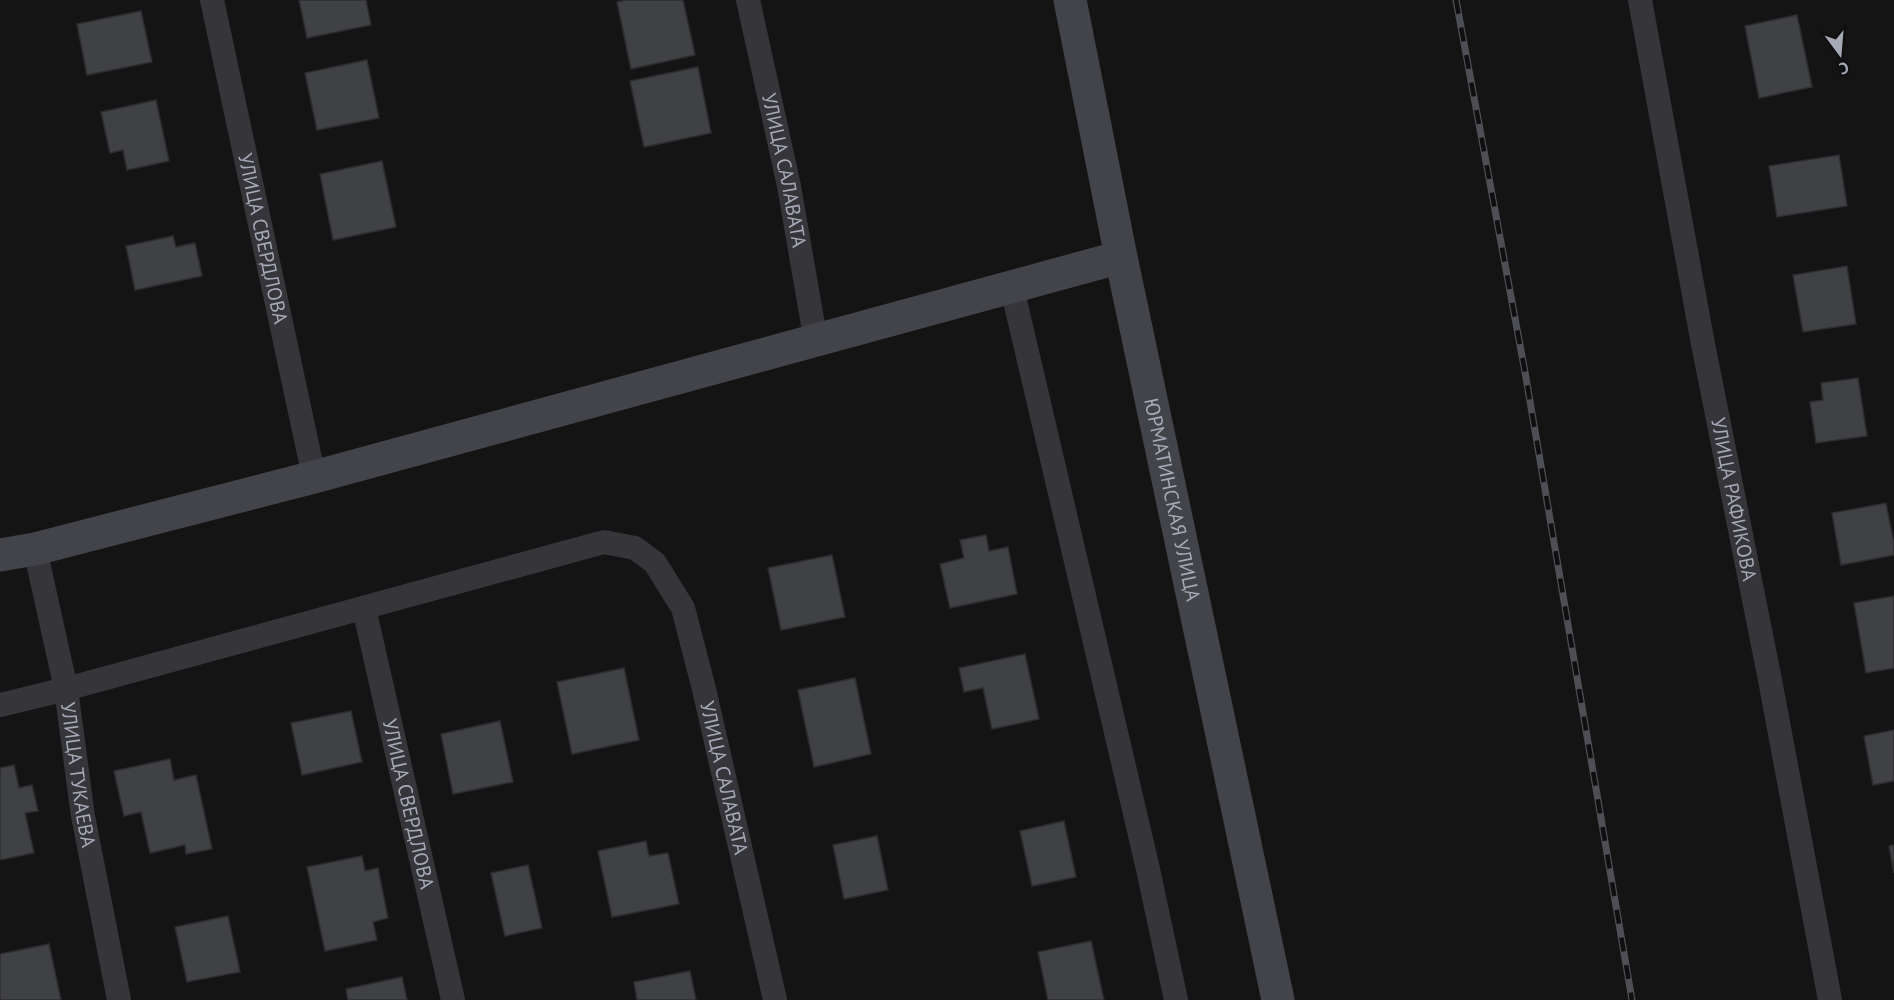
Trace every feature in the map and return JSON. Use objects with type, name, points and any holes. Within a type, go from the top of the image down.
[{"type":"street","name":"УЛИЦА СВЕРДЛОВА","points":[[212,0],[314,477]]},
{"type":"street","name":"УЛИЦА САЛАВАТА","points":[[748,0],[789,186],[816,342]]},
{"type":"street","name":"ЮРМАТИНСКАЯ УЛИЦА","points":[[1070,0],[1121,257],[1278,1000]]},
{"type":"street","name":"УЛИЦА РАФИКОВА","points":[[1640,0],[1703,344],[1768,669],[1830,1000]]},
{"type":"street","points":[[0,555],[35,549],[314,477],[1121,257]]},
{"type":"street","points":[[1012,288],[1148,869],[1176,1000]]},
{"type":"street","name":"УЛИЦА САЛАВАТА","points":[[364,608],[604,542],[635,548],[656,563],[683,608],[775,1000]]},
{"type":"street","name":"УЛИЦА ТУКАЕВА","points":[[35,549],[66,689],[83,816],[119,1000]]},
{"type":"street","name":"УЛИЦА СВЕРДЛОВА","points":[[364,608],[453,1000]]},
{"type":"street","points":[[0,705],[364,608]]},
{"type":"building","points":[[299,0],[366,0],[371,25],[307,38]]},
{"type":"building","points":[[683,0],[695,55],[631,69],[617,2]]},
{"type":"building","points":[[141,11],[152,62],[87,75],[77,24]]},
{"type":"building","points":[[1797,15],[1812,87],[1759,98],[1745,26]]},
{"type":"building","points":[[367,60],[379,118],[317,130],[305,73]]},
{"type":"building","points":[[698,67],[711,133],[644,147],[630,81]]},
{"type":"building","points":[[156,100],[169,161],[127,170],[123,150],[110,153],[101,112]]},
{"type":"building","points":[[1839,155],[1847,206],[1777,217],[1769,166]]},
{"type":"building","points":[[382,161],[396,227],[333,240],[320,174]]},
{"type":"building","points":[[173,236],[176,247],[195,243],[202,276],[135,290],[126,246]]},
{"type":"building","points":[[1847,266],[1856,324],[1803,332],[1793,275]]},
{"type":"building","points":[[1858,378],[1867,436],[1816,443],[1810,402],[1823,400],[1821,383]]},
{"type":"building","points":[[1886,503],[1894,543],[1894,555],[1841,565],[1832,513]]},
{"type":"building","points":[[986,535],[989,551],[1008,547],[1017,594],[950,608],[940,564],[964,558],[960,540]]},
{"type":"building","points":[[832,555],[845,617],[781,630],[768,568]]},
{"type":"building","points":[[1894,596],[1894,668],[1866,673],[1854,603]]},
{"type":"building","points":[[1025,654],[1039,719],[992,729],[983,688],[964,692],[959,668]]},
{"type":"building","points":[[624,668],[639,740],[572,754],[557,682]]},
{"type":"building","points":[[855,678],[871,754],[814,767],[798,690]]},
{"type":"building","points":[[351,711],[362,762],[302,775],[291,723]]},
{"type":"building","points":[[500,721],[513,782],[453,794],[441,734]]},
{"type":"building","points":[[1894,730],[1894,781],[1873,785],[1864,736]]},
{"type":"building","points":[[170,759],[174,780],[196,775],[212,849],[186,854],[185,845],[150,853],[141,812],[124,816],[114,771]]},
{"type":"building","points":[[14,765],[19,788],[32,785],[38,811],[25,813],[34,853],[0,860],[0,768]]},
{"type":"building","points":[[1064,821],[1076,877],[1032,886],[1020,831]]},
{"type":"building","points":[[877,836],[888,890],[844,899],[833,845]]},
{"type":"building","points":[[646,841],[649,856],[668,853],[679,904],[612,917],[598,851]]},
{"type":"building","points":[[1894,845],[1894,873],[1889,846]]},
{"type":"building","points":[[362,856],[365,871],[378,868],[388,918],[373,922],[377,940],[325,951],[307,867]]},
{"type":"building","points":[[528,865],[542,928],[505,936],[491,873]]},
{"type":"building","points":[[228,916],[240,972],[187,982],[175,927]]},
{"type":"building","points":[[1091,941],[1104,1000],[1048,1000],[1038,952]]},
{"type":"building","points":[[49,944],[61,1000],[0,1000],[0,954]]},
{"type":"building","points":[[690,971],[696,1000],[637,1000],[634,982]]},
{"type":"building","points":[[402,977],[407,1000],[348,1000],[346,989]]},
{"type":"railway","points":[[1456,0],[1525,372],[1632,1000]]}]
